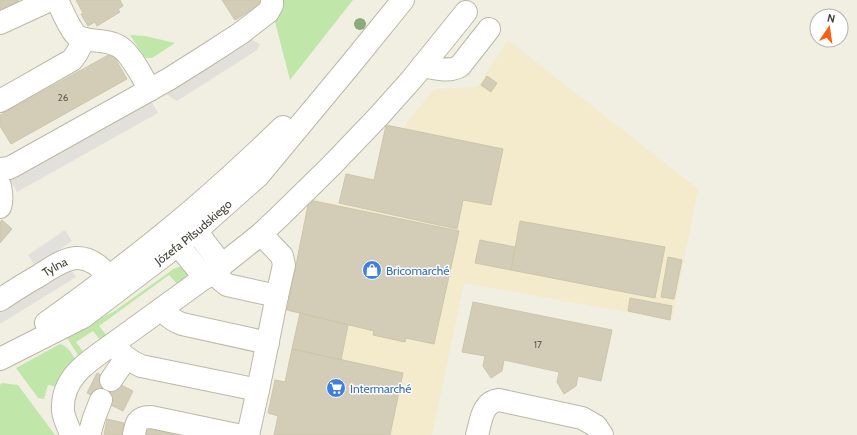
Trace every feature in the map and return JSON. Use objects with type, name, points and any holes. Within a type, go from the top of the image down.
[{"type":"street","points":[[0,23],[50,0]]},
{"type":"street","points":[[57,0],[72,30],[84,39],[110,42],[121,48],[130,58],[150,90]]},
{"type":"street","name":"Józefa Piłsudskiego","points":[[0,359],[83,317],[178,245],[199,204],[351,64],[403,0]]},
{"type":"street","points":[[0,169],[13,166],[169,79],[241,32],[270,6]]},
{"type":"street","points":[[71,435],[63,412],[65,396],[69,384],[75,374],[83,366],[119,351],[162,309],[261,234],[354,143],[382,113],[466,12]]},
{"type":"street","points":[[422,66],[448,70],[457,68],[489,29]]},
{"type":"street","points":[[0,100],[72,60],[84,39]]},
{"type":"street","points":[[0,186],[2,201],[0,207]]},
{"type":"street","points":[[186,227],[213,271],[222,281],[227,284],[277,296]]},
{"type":"street","name":"Józefa Piłsudskiego","points":[[0,359],[109,277],[186,227]]},
{"type":"street","points":[[248,435],[284,265],[282,256],[261,234]]},
{"type":"street","points":[[178,245],[213,271]]},
{"type":"street","name":"Tylna","points":[[0,300],[55,265],[69,259],[82,258],[93,262],[102,268],[109,277]]},
{"type":"street","points":[[162,309],[169,317],[178,323],[268,343]]},
{"type":"street","points":[[111,380],[119,351]]},
{"type":"street","points":[[119,351],[134,363],[141,366],[258,390]]},
{"type":"street","points":[[89,435],[101,400]]},
{"type":"street","points":[[477,435],[484,410],[487,405],[493,401],[499,400],[582,418],[596,426],[602,435]]},
{"type":"street","points":[[134,435],[137,422],[145,417],[151,417],[237,435]]},
{"type":"shaded area","points":[[248,38],[260,44],[257,50],[177,101],[163,92]]},
{"type":"shaded area","points":[[508,40],[698,189],[672,320],[464,283],[432,435],[390,435],[341,360],[348,325],[374,331],[374,335],[405,342],[406,338],[434,344],[459,231],[309,200],[310,198],[456,229],[463,200],[491,205],[503,149],[403,128],[434,89],[477,87]]},
{"type":"shaded area","points":[[151,101],[158,113],[17,192],[10,180]]},
{"type":"shaded area","points":[[65,230],[72,241],[35,266],[28,255]]},
{"type":"shaded area","points":[[68,265],[76,277],[0,324],[0,307]]},
{"type":"green space","points":[[277,0],[353,0],[290,80],[273,14]]},
{"type":"green space","points":[[130,35],[145,36],[175,43],[152,58],[146,58]]},
{"type":"green space","points":[[182,266],[193,272],[178,285],[169,275],[99,326],[108,337],[101,341],[93,331],[76,342],[85,354],[80,358],[65,335],[113,312],[173,269]]},
{"type":"green space","points":[[60,344],[68,348],[76,360],[58,387],[48,385],[44,399],[38,398],[16,368]]},
{"type":"green space","points":[[2,383],[18,385],[55,435],[0,435],[0,385]]},
{"type":"building","points":[[0,0],[18,0],[20,5],[0,14]]},
{"type":"building","points":[[76,0],[120,0],[123,6],[118,9],[120,12],[97,26],[95,22],[88,26],[81,14],[83,13]]},
{"type":"building","points":[[222,0],[259,0],[261,4],[235,20]]},
{"type":"building","points":[[112,53],[127,79],[11,144],[0,126],[0,115]]},
{"type":"building","points":[[487,76],[497,83],[491,92],[481,85]]},
{"type":"building","points":[[386,125],[503,149],[491,205],[463,200],[457,229],[339,203],[346,174],[374,180]]},
{"type":"building","name":"Bricomarché","points":[[309,200],[459,231],[434,344],[406,338],[405,342],[373,335],[374,331],[287,310]]},
{"type":"building","points":[[2,220],[12,229],[0,243],[0,222]]},
{"type":"building","points":[[520,221],[665,247],[655,298],[511,270]]},
{"type":"building","points":[[480,240],[515,247],[511,270],[475,263]]},
{"type":"building","points":[[668,257],[682,260],[674,299],[661,297]]},
{"type":"building","points":[[630,298],[672,306],[670,320],[628,311]]},
{"type":"building","points":[[473,302],[612,330],[601,381],[578,376],[576,386],[564,394],[557,382],[559,372],[504,360],[502,371],[491,378],[483,366],[485,356],[462,352]]},
{"type":"building","points":[[300,313],[348,325],[341,360],[292,349]]},
{"type":"building","name":"Intermarché","points":[[292,349],[403,373],[390,435],[274,435],[278,416],[268,413],[275,380],[285,382]]},
{"type":"building","points":[[97,373],[133,391],[123,411],[87,393]]},
{"type":"building","points":[[107,419],[124,423],[122,435],[104,435]]},
{"type":"building","points":[[147,428],[180,435],[145,435]]},
{"type":"place","name":"Bricomarché","points":[[372,270]]},
{"type":"place","name":"Intermarché","points":[[336,388]]}]
